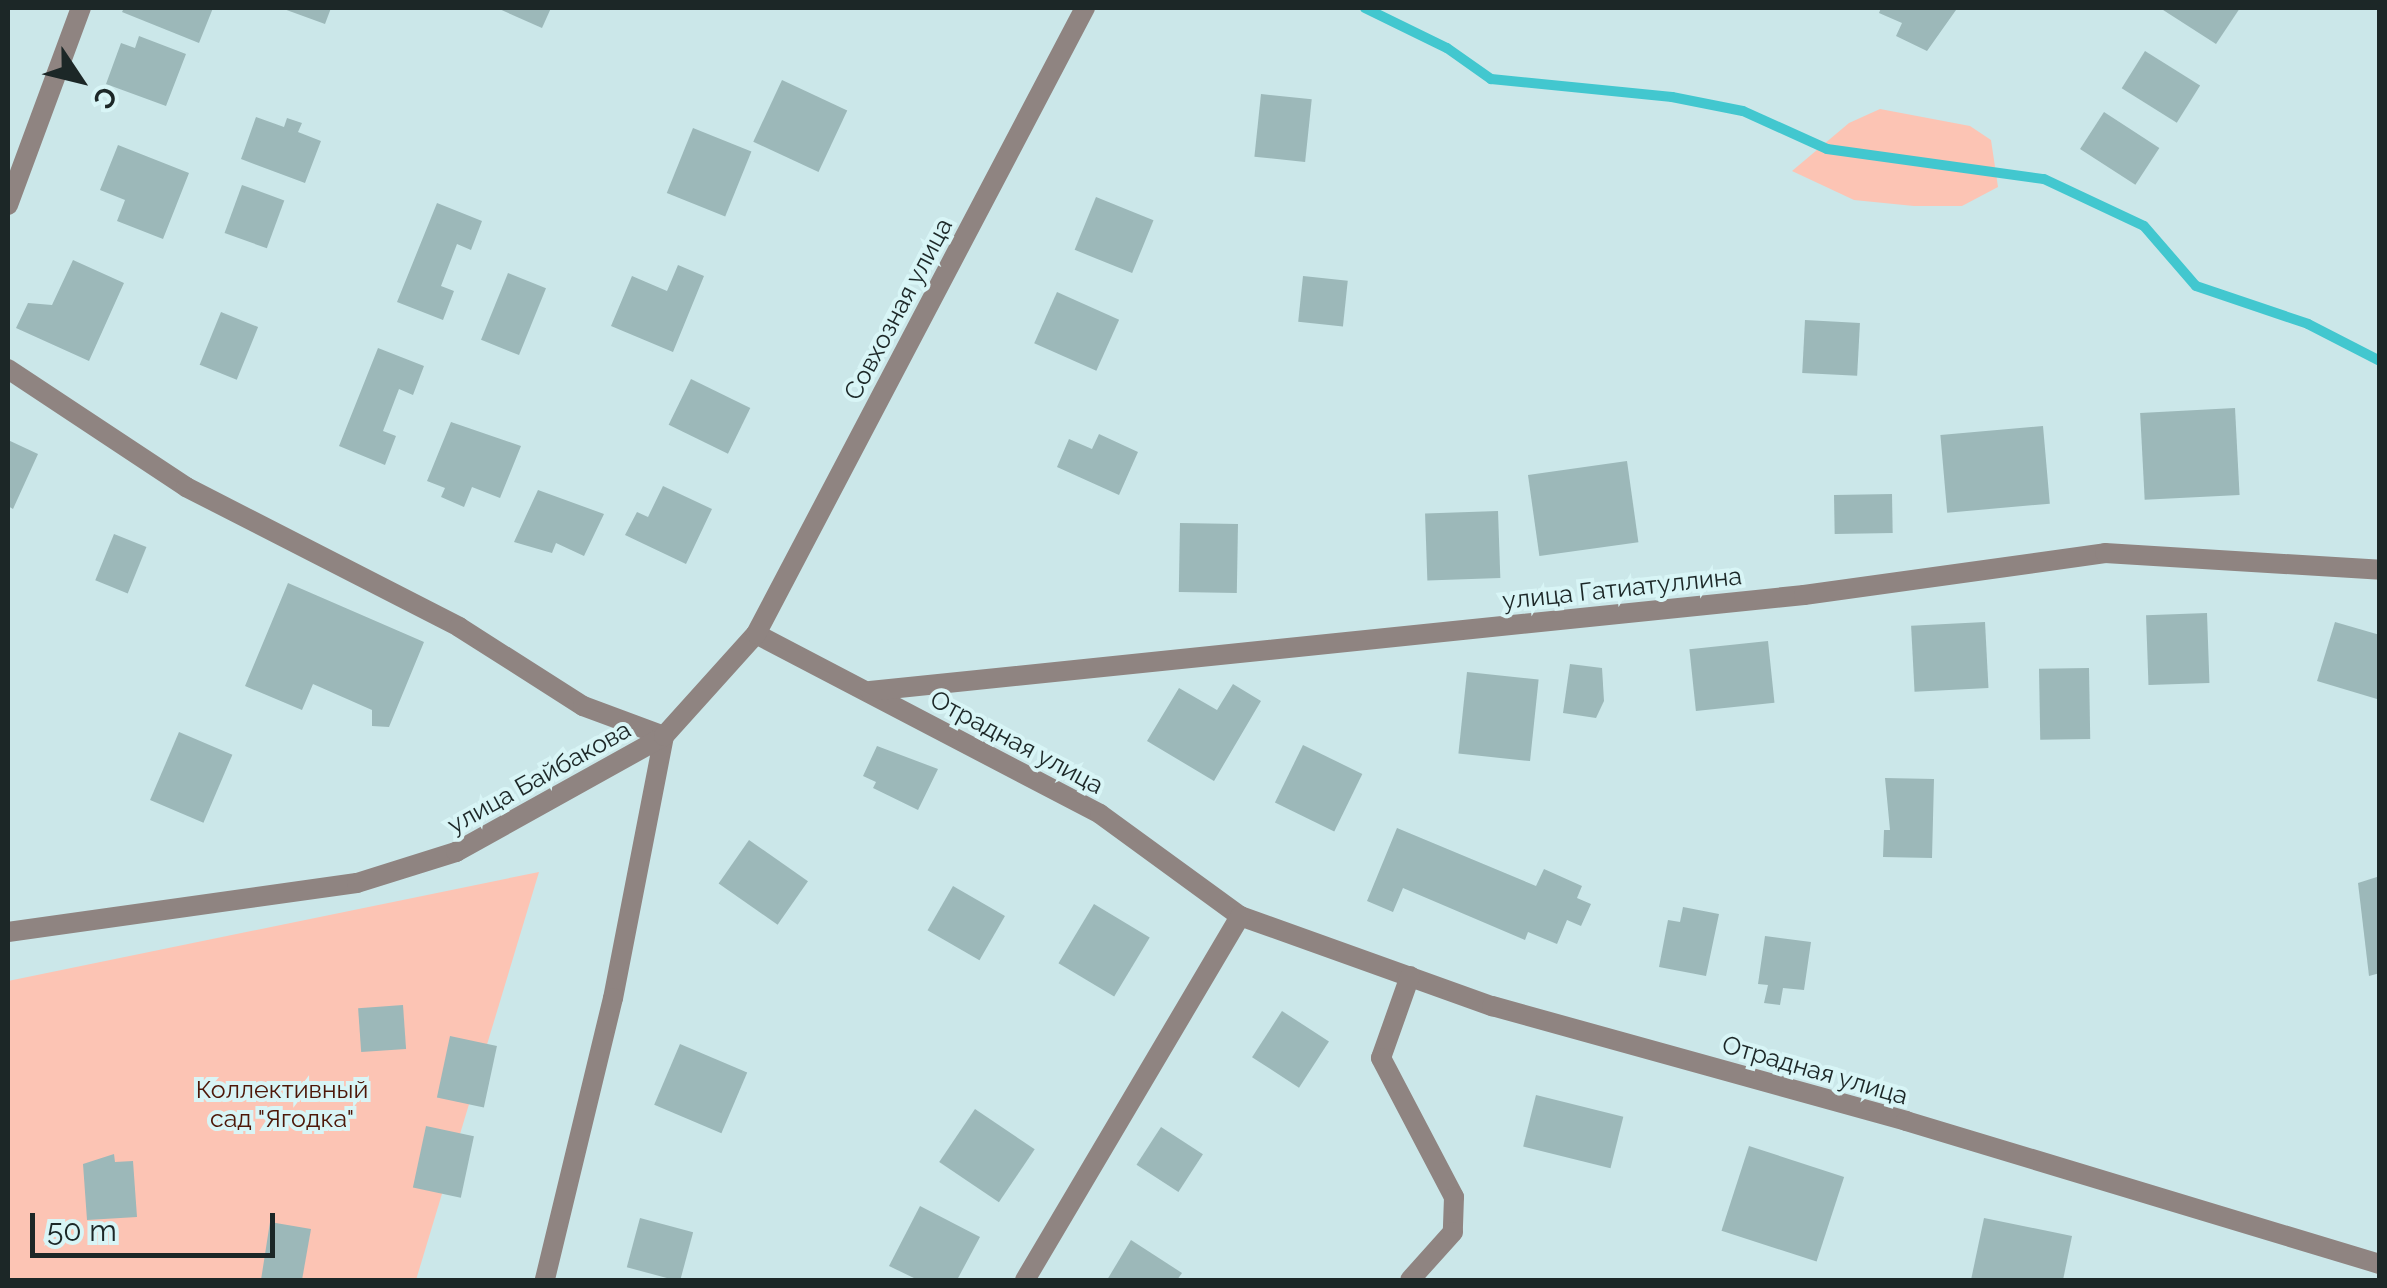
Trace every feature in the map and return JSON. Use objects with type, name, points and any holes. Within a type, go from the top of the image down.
[{"type":"street","points":[[8,206],[81,8]]},
{"type":"street","name":"Совхозная улица","points":[[756,634],[1085,8]]},
{"type":"street","points":[[8,370],[186,486],[459,628],[583,706],[664,736],[614,998],[546,1280]]},
{"type":"street","name":"улица Гатиатуллина","points":[[869,691],[1784,597],[2104,553],[2380,570]]},
{"type":"street","name":"Отрадная улица","points":[[756,634],[1100,814],[1240,916],[1410,976],[2380,1264]]},
{"type":"street","name":"улица Байбакова","points":[[8,932],[357,883],[456,852],[664,736],[756,634]]},
{"type":"street","points":[[1024,1280],[1240,916]]},
{"type":"street","points":[[1410,976],[1381,1058],[1454,1197],[1453,1232],[1410,1280]]},
{"type":"green space","points":[[1880,109],[1970,126],[1991,140],[1998,187],[1962,206],[1914,206],[1854,200],[1792,171],[1849,123]]},
{"type":"green space","name":"Коллективный сад \"Ягодка\"","points":[[539,872],[416,1280],[8,1280],[8,981]]},
{"type":"building","points":[[124,8],[213,8],[199,43],[122,12]]},
{"type":"building","points":[[281,8],[331,8],[325,24]]},
{"type":"building","points":[[497,8],[551,8],[542,28]]},
{"type":"building","points":[[1881,8],[1956,10],[1927,51],[1896,36],[1902,23],[1879,13]]},
{"type":"building","points":[[2160,8],[2240,8],[2216,44]]},
{"type":"building","points":[[139,36],[186,54],[166,106],[106,84],[121,43],[135,48]]},
{"type":"building","points":[[2145,51],[2200,85],[2177,123],[2122,88]]},
{"type":"building","points":[[782,80],[847,110],[819,172],[753,142]]},
{"type":"building","points":[[1261,94],[1312,99],[1305,162],[1254,157]]},
{"type":"building","points":[[2104,112],[2159,148],[2135,185],[2080,149]]},
{"type":"building","points":[[256,117],[284,127],[287,118],[302,123],[298,132],[321,141],[305,183],[241,159]]},
{"type":"building","points":[[693,128],[751,152],[725,217],[667,193]]},
{"type":"building","points":[[118,145],[189,173],[163,239],[117,221],[125,200],[100,190]]},
{"type":"building","points":[[242,185],[284,200],[267,248],[225,233]]},
{"type":"building","points":[[1096,197],[1153,220],[1132,273],[1075,250]]},
{"type":"building","points":[[437,203],[482,221],[471,250],[457,244],[441,286],[454,291],[443,320],[397,302]]},
{"type":"building","points":[[73,260],[124,283],[89,361],[16,328],[28,303],[52,305]]},
{"type":"building","points":[[678,265],[704,276],[673,352],[611,326],[632,276],[667,291]]},
{"type":"building","points":[[508,273],[546,288],[519,355],[481,340]]},
{"type":"building","points":[[1303,276],[1348,281],[1343,326],[1298,322]]},
{"type":"building","points":[[1057,292],[1119,320],[1096,371],[1034,343]]},
{"type":"building","points":[[221,312],[258,327],[237,380],[200,365]]},
{"type":"building","points":[[1805,320],[1860,323],[1857,376],[1802,373]]},
{"type":"building","points":[[378,348],[424,366],[413,395],[399,389],[383,431],[396,436],[385,465],[339,446]]},
{"type":"building","points":[[691,379],[750,408],[728,454],[669,425]]},
{"type":"building","points":[[2235,408],[2240,495],[2145,500],[2140,413]]},
{"type":"building","points":[[451,422],[521,446],[500,498],[472,487],[464,507],[441,497],[445,488],[427,481]]},
{"type":"building","points":[[2043,426],[2050,504],[1947,513],[1940,435]]},
{"type":"building","points":[[1099,434],[1138,452],[1119,495],[1057,467],[1069,439],[1092,449]]},
{"type":"building","points":[[8,440],[38,454],[13,509],[8,506]]},
{"type":"building","points":[[1627,461],[1638,542],[1539,556],[1528,475]]},
{"type":"building","points":[[663,486],[712,509],[686,564],[625,535],[637,512],[648,517]]},
{"type":"building","points":[[538,490],[604,514],[584,556],[556,543],[552,553],[514,542]]},
{"type":"building","points":[[1892,494],[1893,533],[1835,534],[1834,495]]},
{"type":"building","points":[[1498,511],[1500,578],[1427,581],[1425,514]]},
{"type":"building","points":[[1180,523],[1238,524],[1237,593],[1179,592]]},
{"type":"building","points":[[114,534],[146,547],[128,593],[95,580]]},
{"type":"building","points":[[288,583],[424,642],[389,727],[372,726],[372,710],[313,684],[302,710],[245,686]]},
{"type":"building","points":[[2207,613],[2209,683],[2148,685],[2146,615]]},
{"type":"building","points":[[1985,622],[1988,688],[1915,692],[1911,626]]},
{"type":"building","points":[[2335,622],[2380,635],[2377,699],[2317,681]]},
{"type":"building","points":[[1768,641],[1774,703],[1696,711],[1689,649]]},
{"type":"building","points":[[1570,664],[1602,668],[1604,701],[1596,718],[1563,713]]},
{"type":"building","points":[[2089,668],[2090,739],[2040,740],[2039,669]]},
{"type":"building","points":[[1467,672],[1539,680],[1530,761],[1458,754]]},
{"type":"building","points":[[1233,684],[1261,701],[1214,781],[1147,741],[1179,688],[1217,710]]},
{"type":"building","points":[[179,732],[232,755],[203,823],[150,800]]},
{"type":"building","points":[[1303,745],[1362,774],[1334,831],[1275,803]]},
{"type":"building","points":[[877,746],[938,769],[918,810],[873,788],[876,782],[863,776]]},
{"type":"building","points":[[1885,778],[1934,779],[1932,858],[1883,857],[1884,830],[1890,830]]},
{"type":"building","points":[[1397,828],[1536,886],[1544,869],[1582,886],[1577,898],[1591,904],[1581,926],[1567,920],[1557,944],[1528,932],[1525,940],[1403,888],[1393,912],[1367,901]]},
{"type":"building","points":[[749,840],[808,881],[778,925],[719,883]]},
{"type":"building","points":[[2380,876],[2380,973],[2369,976],[2358,883]]},
{"type":"building","points":[[953,886],[1005,916],[979,960],[928,930]]},
{"type":"building","points":[[1094,904],[1150,937],[1114,997],[1058,963]]},
{"type":"building","points":[[1683,907],[1719,914],[1706,976],[1659,967],[1668,920],[1680,922]]},
{"type":"building","points":[[1765,936],[1811,942],[1804,990],[1783,988],[1780,1005],[1764,1003],[1768,985],[1758,984]]},
{"type":"building","points":[[403,1005],[406,1049],[361,1052],[358,1008]]},
{"type":"building","points":[[1282,1011],[1329,1041],[1299,1088],[1252,1057]]},
{"type":"building","points":[[450,1036],[497,1046],[484,1108],[437,1098]]},
{"type":"building","points":[[680,1044],[747,1073],[721,1133],[654,1105]]},
{"type":"building","points":[[1536,1095],[1623,1117],[1611,1168],[1523,1146]]},
{"type":"building","points":[[975,1109],[1035,1149],[999,1202],[939,1162]]},
{"type":"building","points":[[426,1126],[474,1136],[461,1198],[413,1188]]},
{"type":"building","points":[[1161,1127],[1203,1154],[1178,1192],[1136,1165]]},
{"type":"building","points":[[1749,1146],[1844,1177],[1817,1262],[1721,1231]]},
{"type":"building","points":[[114,1154],[115,1162],[133,1161],[137,1217],[87,1220],[83,1164]]},
{"type":"building","points":[[920,1206],[980,1237],[957,1280],[918,1280],[889,1266]]},
{"type":"building","points":[[640,1218],[693,1232],[680,1280],[627,1267]]},
{"type":"building","points":[[1984,1218],[2072,1236],[2063,1280],[1971,1280]]},
{"type":"building","points":[[270,1222],[311,1229],[302,1280],[261,1280]]},
{"type":"building","points":[[1131,1240],[1182,1273],[1177,1280],[1107,1280]]},
{"type":"waterway","points":[[1365,8],[1447,48],[1491,79],[1672,97],[1743,111],[1827,149],[2044,179],[2144,226],[2196,286],[2308,324],[2380,361]]}]
